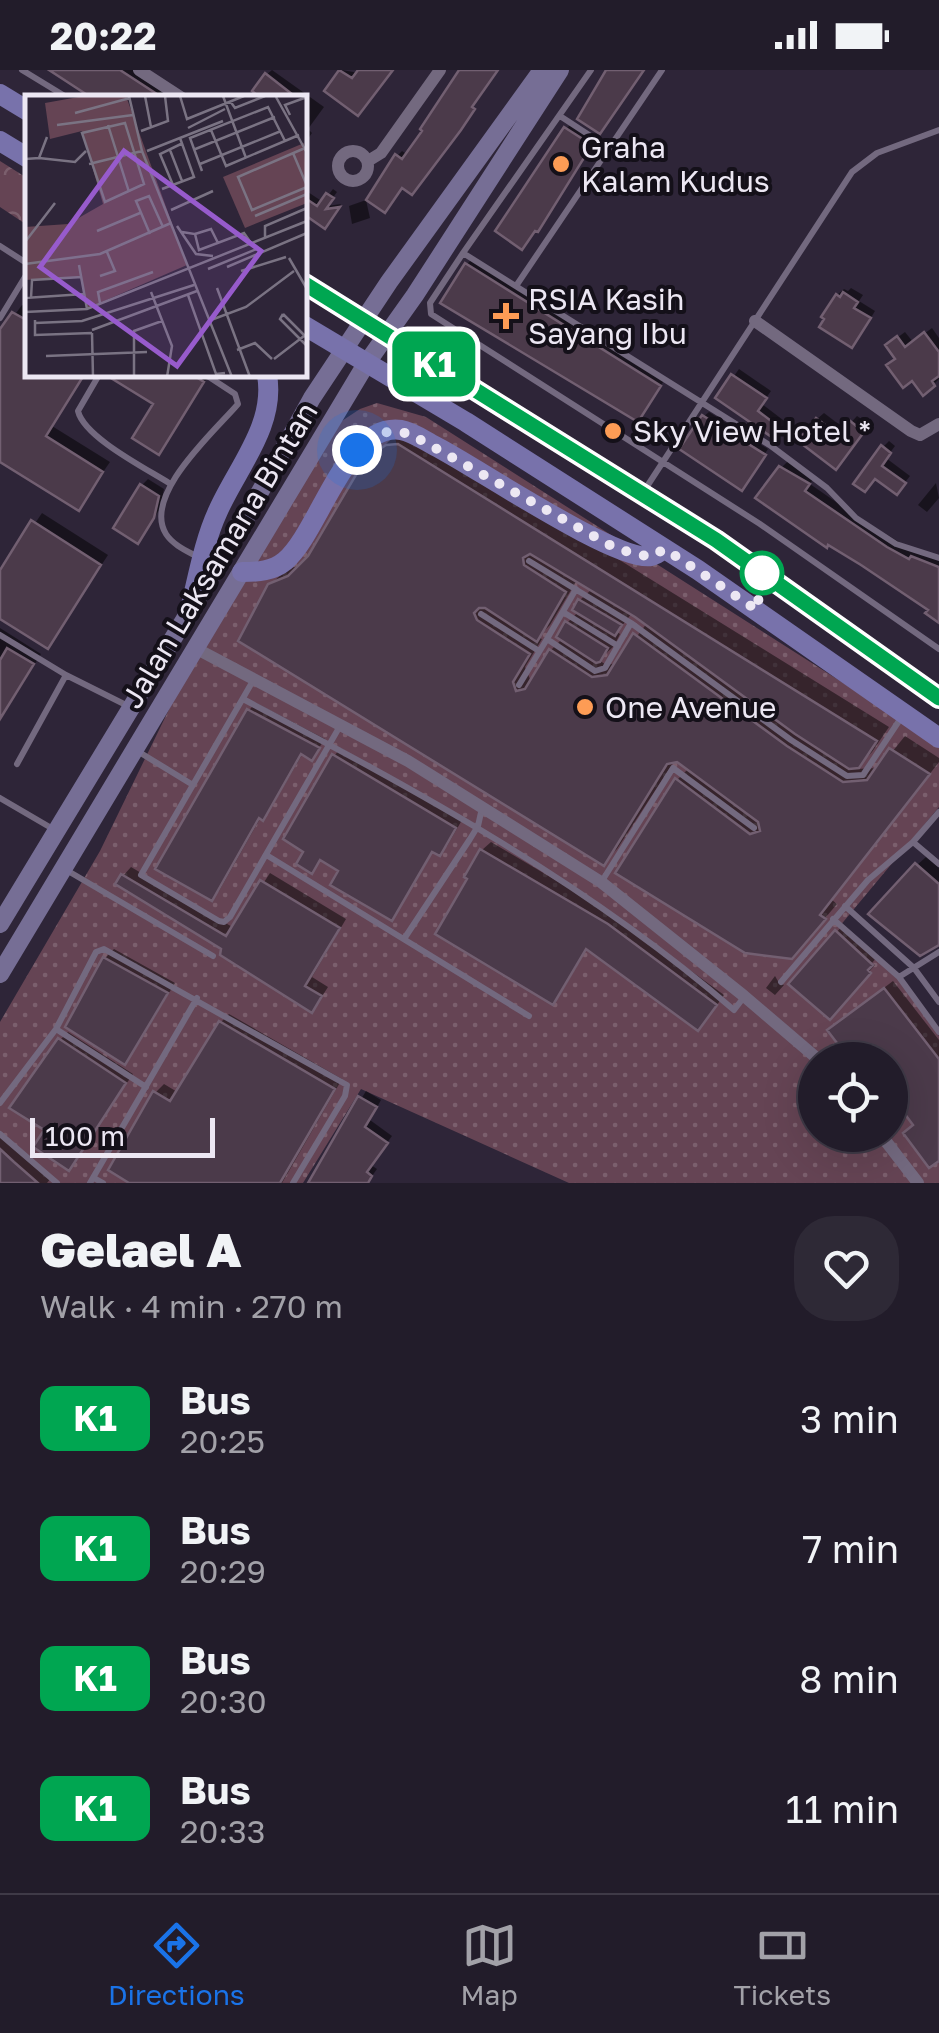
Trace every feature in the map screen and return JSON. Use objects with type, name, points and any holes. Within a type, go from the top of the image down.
[{"type":"main road","name":"Jalan Laksamana Bintan","points":[[0,924],[342,349],[542,70]]},
{"type":"main road","name":"Jalan Laksamana Bintan","points":[[0,974],[366,364],[560,70]]},
{"type":"main road","points":[[0,94],[25,109]]},
{"type":"main road","points":[[2,145],[25,156]]},
{"type":"main road","points":[[308,286],[716,540],[939,698]]},
{"type":"main road","points":[[308,328],[466,422],[665,549],[939,738]]},
{"type":"main road","points":[[190,609],[216,514],[263,420],[269,402],[267,378]]},
{"type":"main road","points":[[242,572],[262,572],[284,562],[357,450],[369,437],[389,430],[408,433],[464,461],[567,523],[626,553],[650,557],[665,549]]},
{"type":"street","points":[[139,70],[177,95]]},
{"type":"street","points":[[368,161],[381,153],[440,70]]},
{"type":"street","points":[[755,322],[920,435],[939,424]]},
{"type":"street","points":[[196,649],[408,761],[601,882],[798,1042]]},
{"type":"street","points":[[895,1152],[918,1183]]},
{"type":"lane","points":[[22,70],[63,95]]},
{"type":"lane","points":[[591,70],[430,303],[433,318],[663,461],[939,649]]},
{"type":"lane","points":[[516,286],[662,70]]},
{"type":"lane","points":[[559,116],[609,148]]},
{"type":"lane","points":[[642,494],[852,172],[876,153],[939,130]]},
{"type":"lane","points":[[0,246],[25,262]]},
{"type":"lane","points":[[463,253],[702,401],[828,488],[856,518],[896,544],[939,558]]},
{"type":"lane","points":[[0,318],[25,277]]},
{"type":"lane","points":[[96,378],[78,411],[80,419],[96,435],[168,483]]},
{"type":"lane","points":[[203,561],[170,539],[163,529],[168,483],[238,404],[235,394],[211,378]]},
{"type":"lane","points":[[528,561],[631,623],[847,776],[863,775],[904,713]]},
{"type":"lane","points":[[519,685],[576,590]]},
{"type":"lane","points":[[563,612],[618,646]]},
{"type":"lane","points":[[481,614],[539,651]]},
{"type":"lane","points":[[547,638],[595,671],[605,668],[631,623]]},
{"type":"lane","points":[[0,635],[66,675],[131,707]]},
{"type":"lane","points":[[16,764],[66,675]]},
{"type":"lane","points":[[254,680],[141,876],[224,922],[268,856],[340,725]]},
{"type":"lane","points":[[244,699],[478,826],[566,881],[642,934],[734,1010],[744,996]]},
{"type":"lane","points":[[134,749],[193,785]]},
{"type":"lane","points":[[601,882],[673,768],[754,828]]},
{"type":"lane","points":[[0,798],[54,830]]},
{"type":"lane","points":[[404,939],[478,826],[482,808]]},
{"type":"lane","points":[[781,982],[868,880],[913,842],[939,812]]},
{"type":"lane","points":[[913,842],[939,864]]},
{"type":"lane","points":[[268,856],[529,1016]]},
{"type":"lane","points":[[566,881],[571,863]]},
{"type":"lane","points":[[62,868],[214,956]]},
{"type":"lane","points":[[845,906],[914,968],[939,1002]]},
{"type":"lane","points":[[833,919],[899,977],[939,1032]]},
{"type":"lane","points":[[0,1103],[56,1029],[92,958],[101,949],[348,1085],[293,1183]]},
{"type":"lane","points":[[899,977],[939,952]]},
{"type":"lane","points":[[103,1183],[92,1180],[196,998]]},
{"type":"lane","points":[[56,1029],[146,1087]]},
{"type":"lane","points":[[0,1134],[57,1183]]},
{"type":"green space","points":[[0,161],[25,177],[25,224],[0,207]]},
{"type":"green space","points":[[377,403],[426,417],[939,744],[939,807],[839,927],[897,978],[939,1036],[939,1183],[569,1183],[361,1089],[303,1183],[0,1183],[0,1022],[100,851],[198,650],[316,438],[360,409]]},
{"type":"building","points":[[49,70],[120,70],[158,95],[87,95]]},
{"type":"building","points":[[339,70],[352,78],[358,70],[393,70],[358,116],[324,91]]},
{"type":"building","points":[[459,70],[498,70],[461,130],[412,195],[402,188],[385,213],[366,200],[395,154],[402,159]]},
{"type":"building","points":[[606,70],[644,70],[600,134],[577,119]]},
{"type":"building","points":[[265,73],[293,95],[257,95],[252,91]]},
{"type":"building","points":[[564,127],[592,145],[538,232],[522,250],[495,231]]},
{"type":"building","points":[[326,193],[334,198],[326,209],[340,207],[325,229],[308,217],[308,200],[317,206]]},
{"type":"building","points":[[465,263],[661,386],[638,422],[440,303]]},
{"type":"building","points":[[843,292],[858,302],[854,308],[871,318],[852,348],[819,327],[836,294],[840,297]]},
{"type":"building","points":[[12,312],[25,319],[25,378],[82,378],[46,436],[103,472],[79,511],[0,462],[0,329]]},
{"type":"building","points":[[924,332],[939,352],[939,376],[932,381],[935,386],[923,396],[912,381],[903,388],[886,365],[895,359],[885,345],[897,336],[905,347]]},
{"type":"building","points":[[731,374],[767,398],[758,411],[783,430],[776,440],[715,398]]},
{"type":"building","points":[[111,378],[198,378],[204,382],[159,455],[132,438],[153,404]]},
{"type":"building","points":[[702,415],[766,455],[742,491],[679,449]]},
{"type":"building","points":[[816,418],[838,435],[849,420],[864,432],[836,470],[798,441]]},
{"type":"building","name":"One Avenue","points":[[398,444],[877,741],[859,768],[849,769],[635,617],[530,554],[523,558],[524,565],[566,592],[537,642],[485,608],[474,613],[477,620],[530,654],[513,682],[516,691],[525,689],[549,649],[592,677],[607,675],[633,633],[787,746],[843,782],[867,780],[889,748],[930,774],[820,915],[826,919],[792,959],[745,953],[615,873],[675,778],[750,834],[760,831],[758,822],[677,762],[667,764],[604,866],[238,641],[268,584],[288,576],[308,556],[360,468],[386,445]]},
{"type":"building","points":[[881,445],[891,453],[882,466],[906,483],[897,495],[875,479],[865,492],[853,484]]},
{"type":"building","points":[[779,466],[810,484],[805,491],[887,547],[909,559],[911,556],[939,567],[939,623],[925,613],[928,610],[755,498]]},
{"type":"building","points":[[140,484],[159,496],[154,518],[138,544],[113,528]]},
{"type":"building","points":[[31,520],[101,565],[48,649],[0,619],[0,570]]},
{"type":"building","points":[[578,599],[622,625],[615,636],[572,610]]},
{"type":"building","points":[[565,621],[608,648],[600,662],[556,637]]},
{"type":"building","points":[[7,648],[34,664],[0,719],[0,660]]},
{"type":"building","points":[[247,709],[320,748],[312,761],[301,754],[212,901],[155,869]]},
{"type":"building","points":[[332,754],[456,828],[440,856],[432,852],[392,921],[330,885],[338,871],[320,860],[312,874],[296,864],[303,852],[283,839]]},
{"type":"building","points":[[480,849],[608,924],[717,1005],[698,1031],[586,949],[553,1005],[435,934]]},
{"type":"building","points":[[915,863],[939,884],[939,945],[920,956],[868,914]]},
{"type":"building","points":[[121,874],[226,936],[260,880],[340,928],[305,986],[322,996],[312,1013],[220,955],[221,949],[115,884]]},
{"type":"building","points":[[835,930],[873,965],[868,970],[871,973],[830,1020],[788,984]]},
{"type":"building","points":[[103,957],[168,993],[125,1065],[65,1027]]},
{"type":"building","points":[[884,988],[939,1059],[939,1161],[929,1168],[908,1140],[908,1129],[913,1125],[908,1118],[908,1042],[836,1042],[827,1030]]},
{"type":"building","points":[[219,1021],[335,1089],[280,1183],[129,1183],[108,1170],[153,1091],[170,1101]]},
{"type":"building","points":[[58,1038],[126,1083],[69,1171],[33,1147],[44,1130],[9,1108]]},
{"type":"building","points":[[358,1096],[377,1107],[365,1127],[388,1143],[367,1172],[372,1176],[368,1183],[308,1183]]},
{"type":"building","points":[[0,1149],[14,1162],[38,1183],[0,1183]]},
{"type":"bus line","name":"K1","points":[[308,286],[716,540],[939,698]]},
{"type":"place","name":"Graha Kalam Kudus","points":[[561,164]]},
{"type":"place","name":"RSIA Kasih Sayang Ibu","points":[[506,316]]},
{"type":"place","name":"Sky View Hotel *","points":[[613,431]]},
{"type":"place","name":"One Avenue","points":[[585,707]]},
{"type":"route","points":[[357,450],[379,432],[408,433],[617,549],[650,557],[665,549],[757,610],[762,573]]}]
